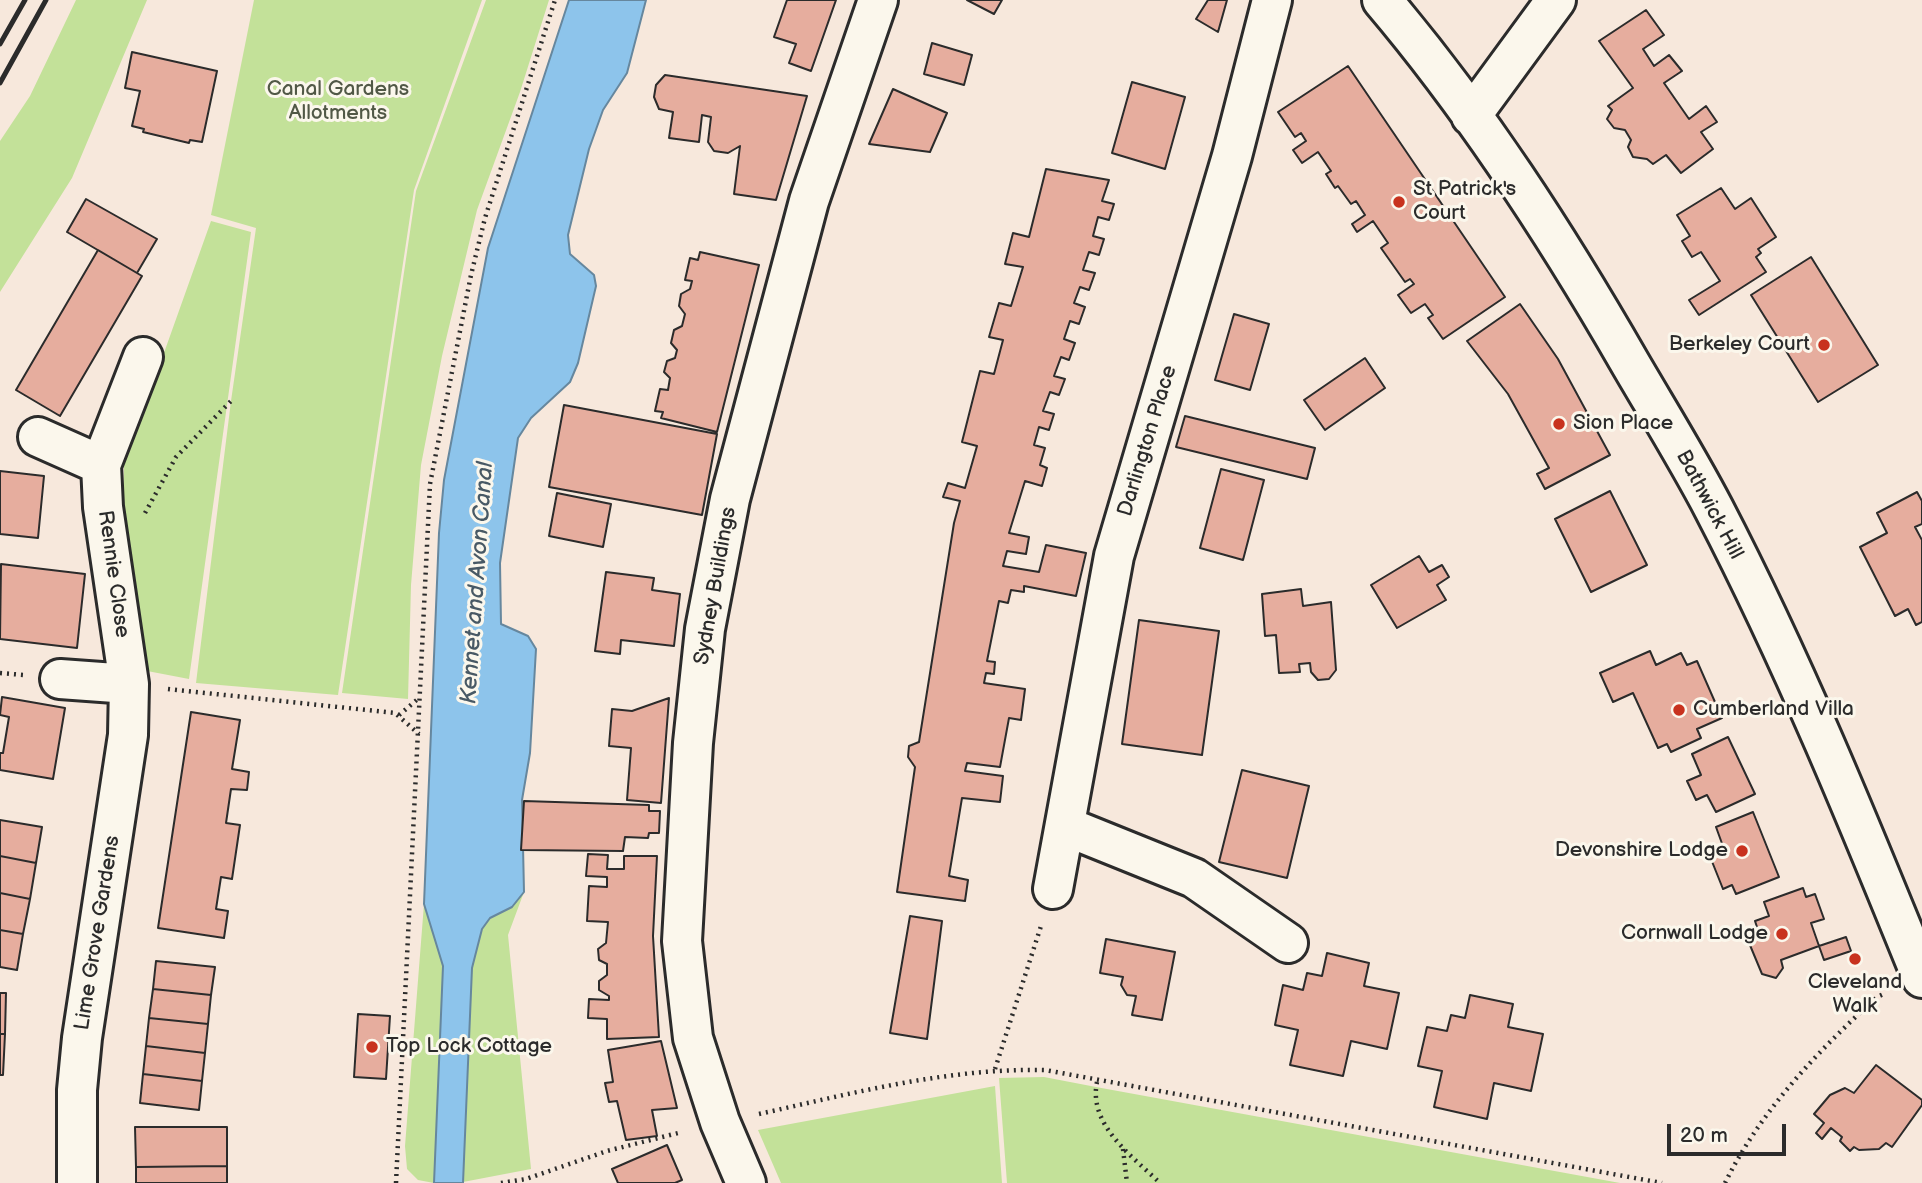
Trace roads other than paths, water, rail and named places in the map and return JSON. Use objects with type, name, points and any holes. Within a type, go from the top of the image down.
[{"type":"street","name":"Sydney Buildings","points":[[746,1183],[737,1118],[693,1038],[682,941],[692,743],[705,629],[730,499],[798,241],[878,0]]},
{"type":"street","name":"Darlington Place","points":[[1054,889],[1114,556],[1232,156],[1272,0]]},
{"type":"street","name":"Bathwick Hill","points":[[1382,0],[1471,116],[1579,275],[1713,508],[1774,632],[1874,859],[1905,985]]},
{"type":"street","points":[[1471,116],[1556,0]]},
{"type":"street","name":"Rennie Close","points":[[129,684],[103,507],[101,465],[143,357]]},
{"type":"street","points":[[38,437],[101,465]]},
{"type":"street","points":[[60,679],[129,684]]},
{"type":"street","name":"Lime Grove Gardens","points":[[77,1183],[77,1090],[82,1038],[128,735],[129,684]]},
{"type":"street","points":[[1065,826],[1194,878],[1288,943]]},
{"type":"water","name":"Kennet and Avon Canal","points":[[569,0],[646,0],[627,73],[603,110],[589,149],[568,235],[570,254],[594,275],[596,286],[578,363],[570,382],[531,418],[518,438],[500,563],[501,624],[528,636],[536,649],[530,753],[522,800],[524,892],[512,907],[490,918],[482,929],[472,968],[463,1183],[434,1183],[443,966],[424,904],[439,533],[444,480],[488,248]]},
{"type":"railway","points":[[0,44],[25,0]]},
{"type":"railway","points":[[0,83],[46,0]]},
{"type":"place","name":"St Patrick's Court","points":[[1399,202]]},
{"type":"place","name":"Berkeley Court","points":[[1824,345]]},
{"type":"place","name":"Sion Place","points":[[1559,424]]},
{"type":"place","name":"Cumberland Villa","points":[[1679,710]]},
{"type":"place","name":"Devonshire Lodge","points":[[1742,851]]},
{"type":"place","name":"Cornwall Lodge","points":[[1782,934]]},
{"type":"place","name":"Cleveland Walk","points":[[1855,959]]},
{"type":"place","name":"Top Lock Cottage","points":[[372,1047]]},
{"type":"park label","name":"Canal Gardens Allotments","points":[[338,102]]}]
